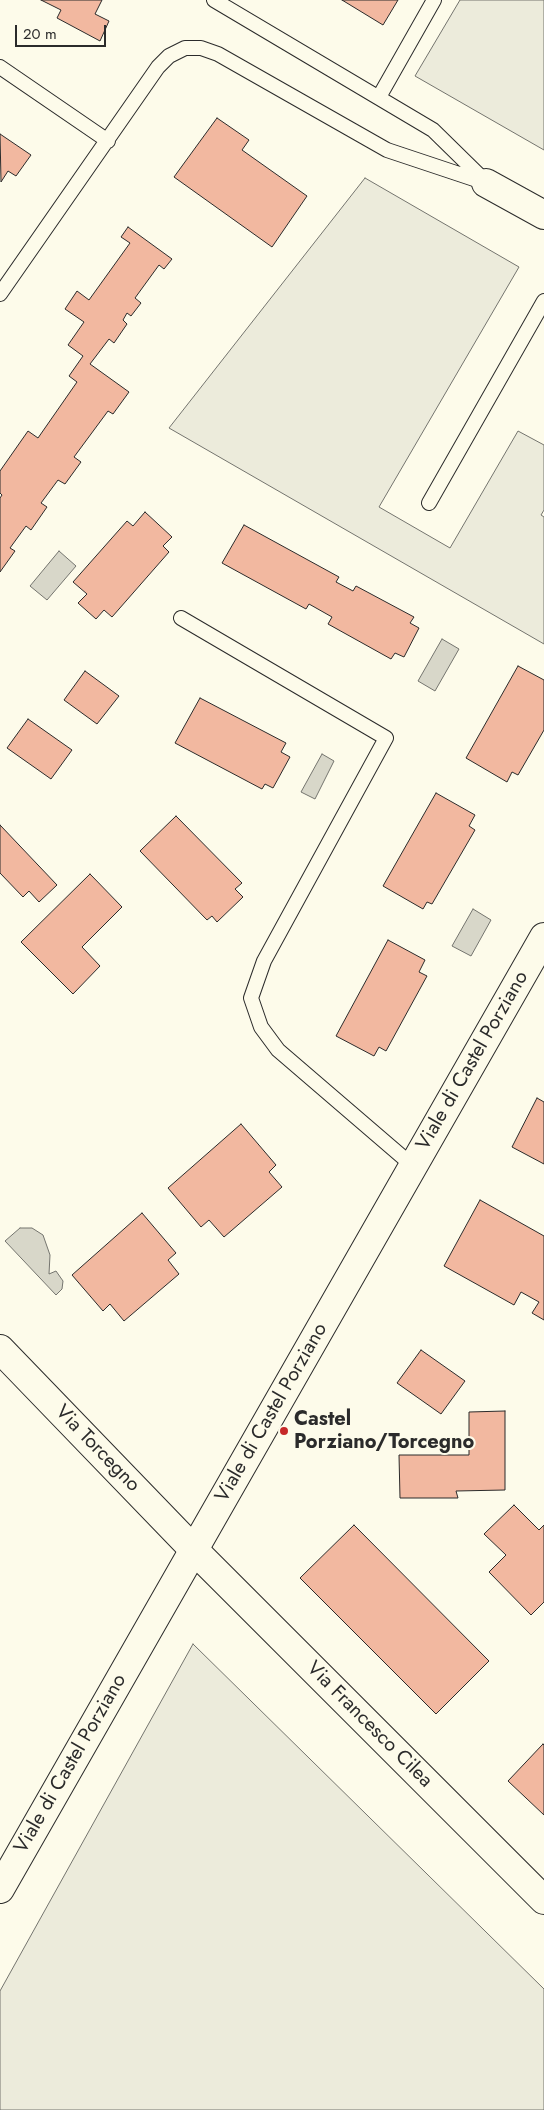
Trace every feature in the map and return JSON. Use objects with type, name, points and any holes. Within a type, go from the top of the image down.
[{"type":"street","points":[[486,183],[544,215]]},
{"type":"street","name":"Viale di Castel Porziano","points":[[0,1889],[544,936]]},
{"type":"street","name":"Via Torcegno","points":[[0,1349],[194,1550]]},
{"type":"street","name":"Via Francesco Cilea","points":[[194,1550],[544,1900]]},
{"type":"lane","points":[[214,0],[433,130],[486,183]]},
{"type":"lane","points":[[379,97],[434,0]]},
{"type":"lane","points":[[0,294],[158,67],[170,56],[185,48],[201,48],[218,54],[387,150],[486,183]]},
{"type":"lane","points":[[0,67],[108,141]]},
{"type":"lane","points":[[429,503],[544,301]]},
{"type":"lane","points":[[181,618],[386,738],[264,961],[251,998],[261,1027],[278,1050],[413,1166]]},
{"type":"shaded area","points":[[460,0],[544,0],[544,150],[415,76]]},
{"type":"shaded area","points":[[365,178],[519,267],[379,507],[450,548],[518,431],[544,445],[544,510],[541,515],[544,517],[544,644],[169,428]]},
{"type":"shaded area","points":[[59,551],[76,566],[47,600],[30,586]]},
{"type":"shaded area","points":[[442,639],[459,649],[435,691],[418,681]]},
{"type":"shaded area","points":[[322,754],[334,761],[315,799],[301,792]]},
{"type":"shaded area","points":[[473,909],[491,920],[471,956],[452,946]]},
{"type":"shaded area","points":[[20,1228],[32,1228],[43,1235],[50,1255],[49,1274],[56,1271],[63,1281],[62,1289],[56,1295],[5,1241]]},
{"type":"shaded area","points":[[193,1644],[544,1989],[544,2110],[0,2110],[0,1991]]},
{"type":"building","points":[[41,0],[102,0],[95,14],[109,21],[100,41],[57,18],[61,10]]},
{"type":"building","points":[[342,0],[398,0],[383,25]]},
{"type":"building","points":[[217,118],[249,140],[242,150],[307,196],[272,247],[174,177]]},
{"type":"building","points":[[0,134],[31,155],[16,176],[8,171],[1,182]]},
{"type":"building","points":[[128,227],[172,259],[164,269],[159,265],[135,298],[141,303],[131,316],[127,313],[123,320],[127,324],[114,343],[109,339],[90,364],[129,392],[113,414],[108,411],[74,457],[81,462],[65,484],[58,480],[41,503],[47,507],[31,530],[26,526],[10,548],[15,551],[0,572],[0,498],[2,495],[0,493],[0,471],[28,431],[38,438],[77,382],[69,376],[83,356],[68,345],[84,322],[65,309],[77,291],[89,300],[130,243],[121,237]]},
{"type":"building","points":[[145,512],[172,537],[163,546],[169,552],[112,617],[104,610],[96,619],[78,603],[87,594],[73,582],[127,521],[133,526]]},
{"type":"building","points":[[244,525],[339,577],[336,582],[353,591],[356,586],[414,617],[410,623],[419,628],[404,657],[395,653],[391,659],[328,624],[332,617],[309,604],[306,609],[222,563]]},
{"type":"building","points":[[518,666],[544,680],[544,730],[518,775],[512,772],[507,782],[466,758]]},
{"type":"building","points":[[85,671],[119,696],[97,724],[64,700]]},
{"type":"building","points":[[200,698],[286,743],[281,752],[290,757],[273,788],[265,784],[262,789],[175,743]]},
{"type":"building","points":[[28,719],[72,750],[51,779],[7,748]]},
{"type":"building","points":[[436,793],[475,815],[469,826],[475,830],[432,904],[427,902],[423,909],[383,886]]},
{"type":"building","points":[[176,816],[242,883],[235,889],[243,897],[217,922],[212,916],[207,920],[140,851]]},
{"type":"building","points":[[0,825],[57,885],[39,902],[29,891],[23,897],[0,873]]},
{"type":"building","points":[[90,874],[122,907],[82,947],[100,966],[73,994],[21,942]]},
{"type":"building","points":[[388,940],[425,960],[419,972],[427,976],[386,1051],[379,1047],[374,1056],[336,1036]]},
{"type":"building","points":[[537,1098],[544,1102],[544,1164],[512,1147]]},
{"type":"building","points":[[241,1124],[276,1165],[269,1172],[282,1187],[224,1237],[209,1220],[201,1227],[168,1188]]},
{"type":"building","points":[[480,1200],[544,1236],[544,1320],[532,1313],[539,1302],[521,1292],[514,1305],[444,1266]]},
{"type":"building","points":[[142,1213],[176,1253],[168,1260],[179,1274],[124,1321],[110,1304],[103,1311],[72,1275]]},
{"type":"building","points":[[421,1350],[465,1381],[441,1414],[397,1383]]},
{"type":"building","points":[[505,1411],[505,1490],[456,1491],[458,1498],[400,1498],[399,1455],[469,1455],[469,1412]]},
{"type":"building","points":[[514,1505],[539,1530],[544,1525],[544,1602],[531,1615],[489,1572],[506,1555],[484,1534]]},
{"type":"building","points":[[354,1525],[489,1661],[436,1714],[300,1578]]},
{"type":"building","points":[[544,1745],[544,1815],[508,1781]]},
{"type":"place","name":"Castel Porziano/Torcegno","points":[[284,1431]]}]
